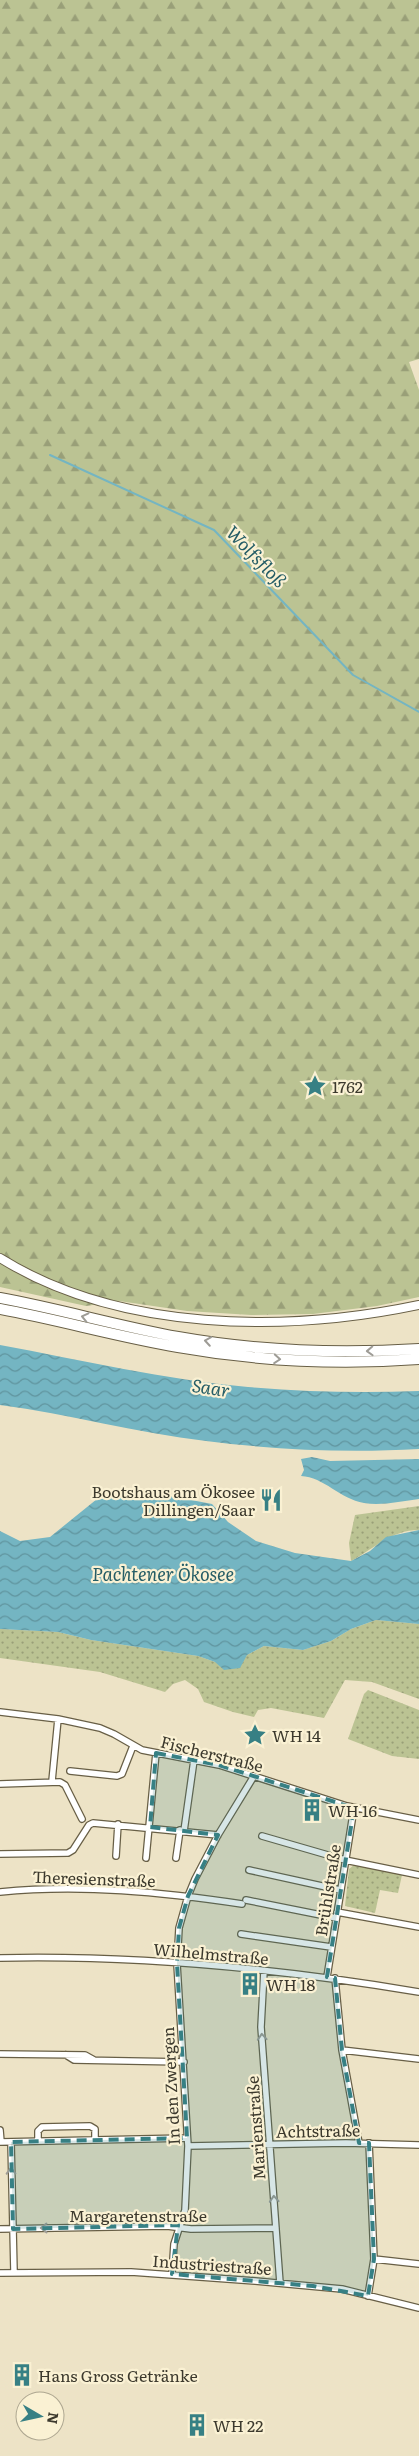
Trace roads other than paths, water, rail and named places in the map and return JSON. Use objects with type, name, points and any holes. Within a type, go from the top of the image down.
[{"type":"highway","points":[[0,1298],[132,1328],[224,1344],[340,1352],[419,1348]]},
{"type":"highway","points":[[0,1311],[14,1312],[130,1338],[223,1354],[340,1362],[419,1359]]},
{"type":"main road","points":[[0,1258],[32,1276],[76,1294],[117,1306],[197,1319],[286,1321],[345,1316],[419,1304]]},
{"type":"street","name":"Fischerstraße","points":[[0,1712],[58,1719],[100,1728],[133,1746],[156,1753],[194,1760],[254,1776],[354,1808],[419,1820]]},
{"type":"street","points":[[52,1781],[58,1719]]},
{"type":"street","points":[[70,1771],[118,1776],[122,1774],[133,1746]]},
{"type":"street","points":[[146,1858],[156,1753]]},
{"type":"street","points":[[176,1858],[194,1760]]},
{"type":"street","name":"In den Zwergen","points":[[172,2274],[174,2244],[185,2210],[188,2146],[177,1964],[179,1928],[188,1896],[218,1835],[254,1776]]},
{"type":"street","points":[[0,1784],[60,1782],[65,1785],[82,1819]]},
{"type":"street","name":"Brühlstraße","points":[[327,1977],[354,1808]]},
{"type":"street","points":[[0,1854],[68,1853],[73,1850],[89,1825],[93,1823],[218,1835]]},
{"type":"street","points":[[116,1856],[118,1824]]},
{"type":"street","points":[[262,1836],[345,1860],[419,1875]]},
{"type":"street","points":[[249,1870],[340,1890]]},
{"type":"street","name":"Theresienstraße","points":[[0,1892],[72,1888],[188,1896]]},
{"type":"street","points":[[188,1896],[244,1902],[419,1927]]},
{"type":"street","points":[[241,1934],[331,1947]]},
{"type":"street","name":"Wilhelmstraße","points":[[0,1958],[82,1958],[264,1971],[335,1978],[419,1992]]},
{"type":"street","name":"Marienstraße","points":[[264,1971],[261,2027],[280,2283]]},
{"type":"street","points":[[335,1978],[342,2050],[359,2143]]},
{"type":"street","points":[[342,2050],[419,2059]]},
{"type":"street","points":[[0,2054],[66,2055],[74,2060],[184,2062]]},
{"type":"street","points":[[38,2141],[38,2130],[42,2127],[90,2126],[95,2129],[95,2140]]},
{"type":"street","points":[[0,2130],[0,2142],[187,2138]]},
{"type":"street","points":[[10,2142],[14,2272]]},
{"type":"street","name":"Achtstraße","points":[[188,2146],[359,2143],[419,2145]]},
{"type":"street","points":[[368,2296],[374,2259],[369,2144]]},
{"type":"street","name":"Margaretenstraße","points":[[0,2229],[167,2226],[191,2229],[276,2228]]},
{"type":"street","points":[[374,2259],[419,2264]]},
{"type":"street","name":"Industriestraße","points":[[0,2273],[103,2271],[172,2274],[280,2283],[342,2289],[419,2308]]},
{"type":"water","name":"Saar","points":[[0,1345],[155,1375],[217,1384],[312,1391],[419,1391],[419,1449],[339,1451],[285,1449],[232,1444],[180,1438],[52,1413],[0,1405]]},
{"type":"water","points":[[312,1457],[330,1461],[419,1459],[419,1499],[378,1504],[355,1501],[317,1480],[301,1476],[304,1470],[301,1459]]},
{"type":"water","name":"Pachtener Ökosee","points":[[160,1494],[212,1504],[228,1522],[256,1541],[295,1553],[351,1561],[370,1551],[386,1537],[419,1530],[419,1624],[376,1620],[351,1629],[331,1641],[303,1650],[264,1646],[247,1655],[240,1668],[224,1670],[215,1662],[198,1656],[91,1640],[58,1632],[0,1629],[0,1531],[20,1541],[50,1537],[97,1499]]},
{"type":"waterway","name":"Wolfsfloß","points":[[50,455],[214,530],[353,675],[419,712]]},
{"type":"place","name":"1762","points":[[315,1086]]},
{"type":"place","name":"Bootshaus am Ökosee Dillingen/Saar","points":[[271,1500]]},
{"type":"place","name":"WH 14","points":[[255,1735]]},
{"type":"place","name":"WH 16","points":[[312,1810]]},
{"type":"place","name":"WH 18","points":[[250,1984]]},
{"type":"place","name":"Hans Gross Getränke","points":[[22,2375]]},
{"type":"place","name":"WH 22","points":[[197,2425]]}]
